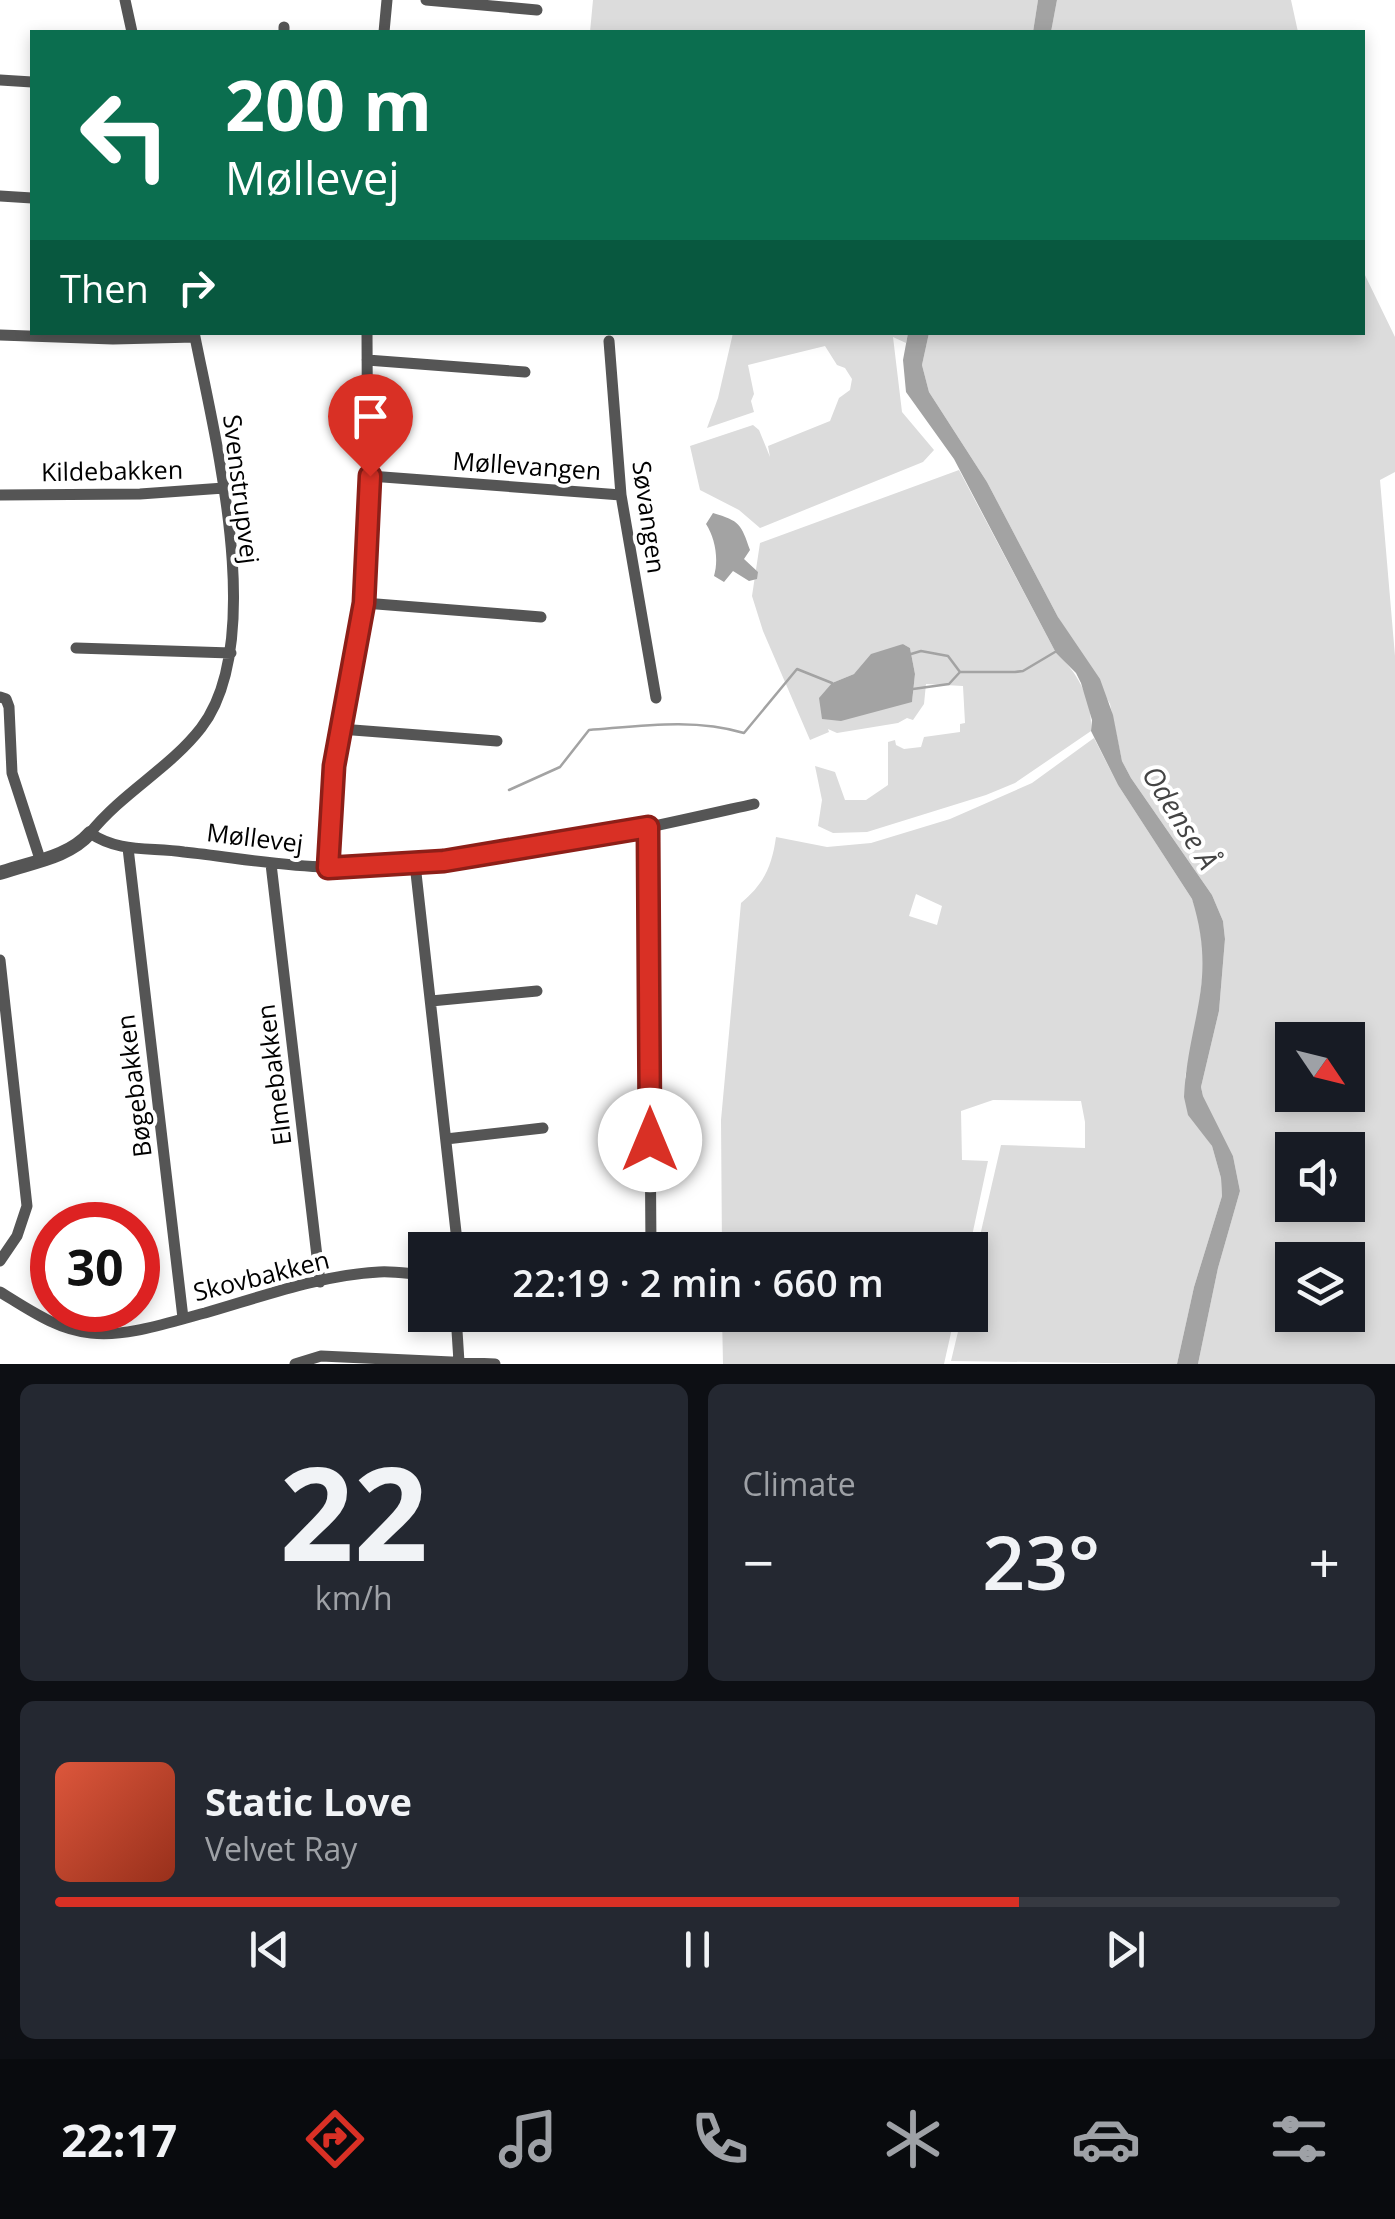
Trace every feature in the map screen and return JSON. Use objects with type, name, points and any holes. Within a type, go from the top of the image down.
[{"type":"street","points":[[125,0],[132,30]]},
{"type":"street","points":[[384,30],[387,0]]},
{"type":"street","points":[[426,0],[537,10]]},
{"type":"street","points":[[0,80],[30,82]]},
{"type":"street","points":[[0,196],[30,198]]},
{"type":"street","points":[[0,336],[194,335]]},
{"type":"street","name":"Svenstrupvej","points":[[90,832],[116,802],[182,750],[204,725],[221,693],[231,653],[230,543],[224,488],[194,335]]},
{"type":"street","points":[[328,868],[332,781],[364,603],[370,476],[366,335]]},
{"type":"street","name":"Søvangen","points":[[609,341],[621,494],[656,698]]},
{"type":"street","points":[[366,360],[526,372]]},
{"type":"street","name":"Møllevangen","points":[[370,476],[621,494]]},
{"type":"street","name":"Kildebakken","points":[[0,495],[140,494],[224,488]]},
{"type":"street","points":[[364,603],[541,617]]},
{"type":"street","points":[[76,648],[231,653]]},
{"type":"street","points":[[0,698],[10,708],[12,773],[40,859]]},
{"type":"street","points":[[340,729],[496,741]]},
{"type":"street","name":"Møllevej","points":[[90,832],[114,847],[328,868],[415,864],[500,854],[754,804]]},
{"type":"street","points":[[648,827],[651,1232]]},
{"type":"street","points":[[0,872],[64,854],[79,846],[90,832]]},
{"type":"street","name":"Bøgebakken","points":[[128,848],[183,1318]]},
{"type":"street","name":"Elmebakken","points":[[272,864],[320,1282]]},
{"type":"street","points":[[415,864],[456,1232]]},
{"type":"street","points":[[0,960],[26,1206],[16,1236],[0,1261]]},
{"type":"street","points":[[430,1002],[537,990]]},
{"type":"street","points":[[446,1138],[543,1128]]},
{"type":"street","name":"Skovbakken","points":[[0,1292],[42,1318],[90,1333],[117,1333],[320,1282],[379,1272],[408,1274]]},
{"type":"street","points":[[457,1332],[459,1362]]},
{"type":"street","points":[[295,1364],[321,1356],[495,1364]]},
{"type":"shaded area","points":[[593,0],[1038,0],[1033,30],[590,30]]},
{"type":"shaded area","points":[[1038,0],[1057,0],[1051,30],[1033,30]]},
{"type":"shaded area","points":[[1057,0],[1291,0],[1298,30],[1051,30]]},
{"type":"shaded area","points":[[1365,275],[1395,337],[1395,472],[1380,480],[1395,656],[1395,1364],[1198,1364],[1218,1268],[1240,1191],[1233,1156],[1201,1087],[1219,1011],[1223,921],[1212,895],[1131,778],[1122,761],[1110,704],[1058,617],[987,482],[929,392],[922,365],[929,335],[1365,335]]},
{"type":"shaded area","points":[[733,335],[908,335],[906,343],[893,337],[902,412],[934,450],[923,462],[760,528],[739,510],[700,490],[690,446],[753,425],[770,457],[768,446],[830,421],[839,398],[850,390],[852,379],[825,346],[748,365],[754,412],[707,428]]},
{"type":"shaded area","points":[[908,335],[929,335],[922,365],[929,392],[987,482],[1058,617],[1100,679],[1113,715],[1122,761],[1131,778],[1212,895],[1223,921],[1219,1011],[1201,1087],[1233,1156],[1240,1191],[1218,1268],[1198,1364],[1177,1364],[1194,1287],[1222,1196],[1212,1146],[1188,1115],[1184,1097],[1202,978],[1199,928],[1192,899],[1118,785],[1091,731],[1092,720],[1076,673],[1056,653],[954,459],[906,392],[903,360]]},
{"type":"shaded area","points":[[959,470],[1056,653],[1082,688],[1091,731],[1015,783],[986,795],[867,832],[833,833],[818,826],[822,800],[815,766],[835,772],[845,800],[866,800],[888,785],[888,742],[895,740],[904,749],[921,747],[924,737],[960,732],[960,724],[965,723],[963,686],[926,684],[924,704],[913,720],[837,733],[828,729],[829,732],[810,740],[752,596],[760,543]],"holes":[[[903,644],[910,648],[915,674],[912,702],[832,683]]]},
{"type":"shaded area","points":[[713,513],[734,521],[741,529],[750,550],[744,559],[758,572],[757,579],[749,581],[733,571],[724,582],[714,576],[715,549],[706,524]]},
{"type":"shaded area","points":[[903,644],[910,648],[915,674],[912,702],[841,721],[822,719],[819,698],[832,683],[854,674],[871,654]]},
{"type":"shaded area","points":[[1094,738],[1118,785],[1192,899],[1199,918],[1204,962],[1197,1024],[1185,1077],[1212,1146],[1222,1196],[1194,1287],[1177,1364],[951,1361],[958,1332],[988,1332],[988,1232],[981,1232],[1001,1145],[1085,1148],[1081,1101],[993,1100],[961,1111],[962,1160],[988,1161],[973,1232],[722,1232],[721,1120],[741,903],[766,874],[776,837],[827,847],[871,843],[950,819],[1032,783]],"holes":[[[916,894],[942,906],[937,925],[909,916]]]},
{"type":"shaded area","points":[[722,1332],[951,1332],[944,1364],[723,1364]]},
{"type":"waterway","points":[[911,654],[921,651],[948,656],[960,672],[1015,672],[1055,652]]},
{"type":"waterway","points":[[509,790],[560,767],[589,730],[687,724],[744,733],[797,669],[832,683]]},
{"type":"waterway","points":[[913,689],[949,684],[960,672]]},
{"type":"route","points":[[370,476],[364,603],[334,766],[328,868],[415,864],[500,854],[648,827],[650,1140]]},
{"type":"water label","name":"Odense Å","points":[[1181,817]]}]
